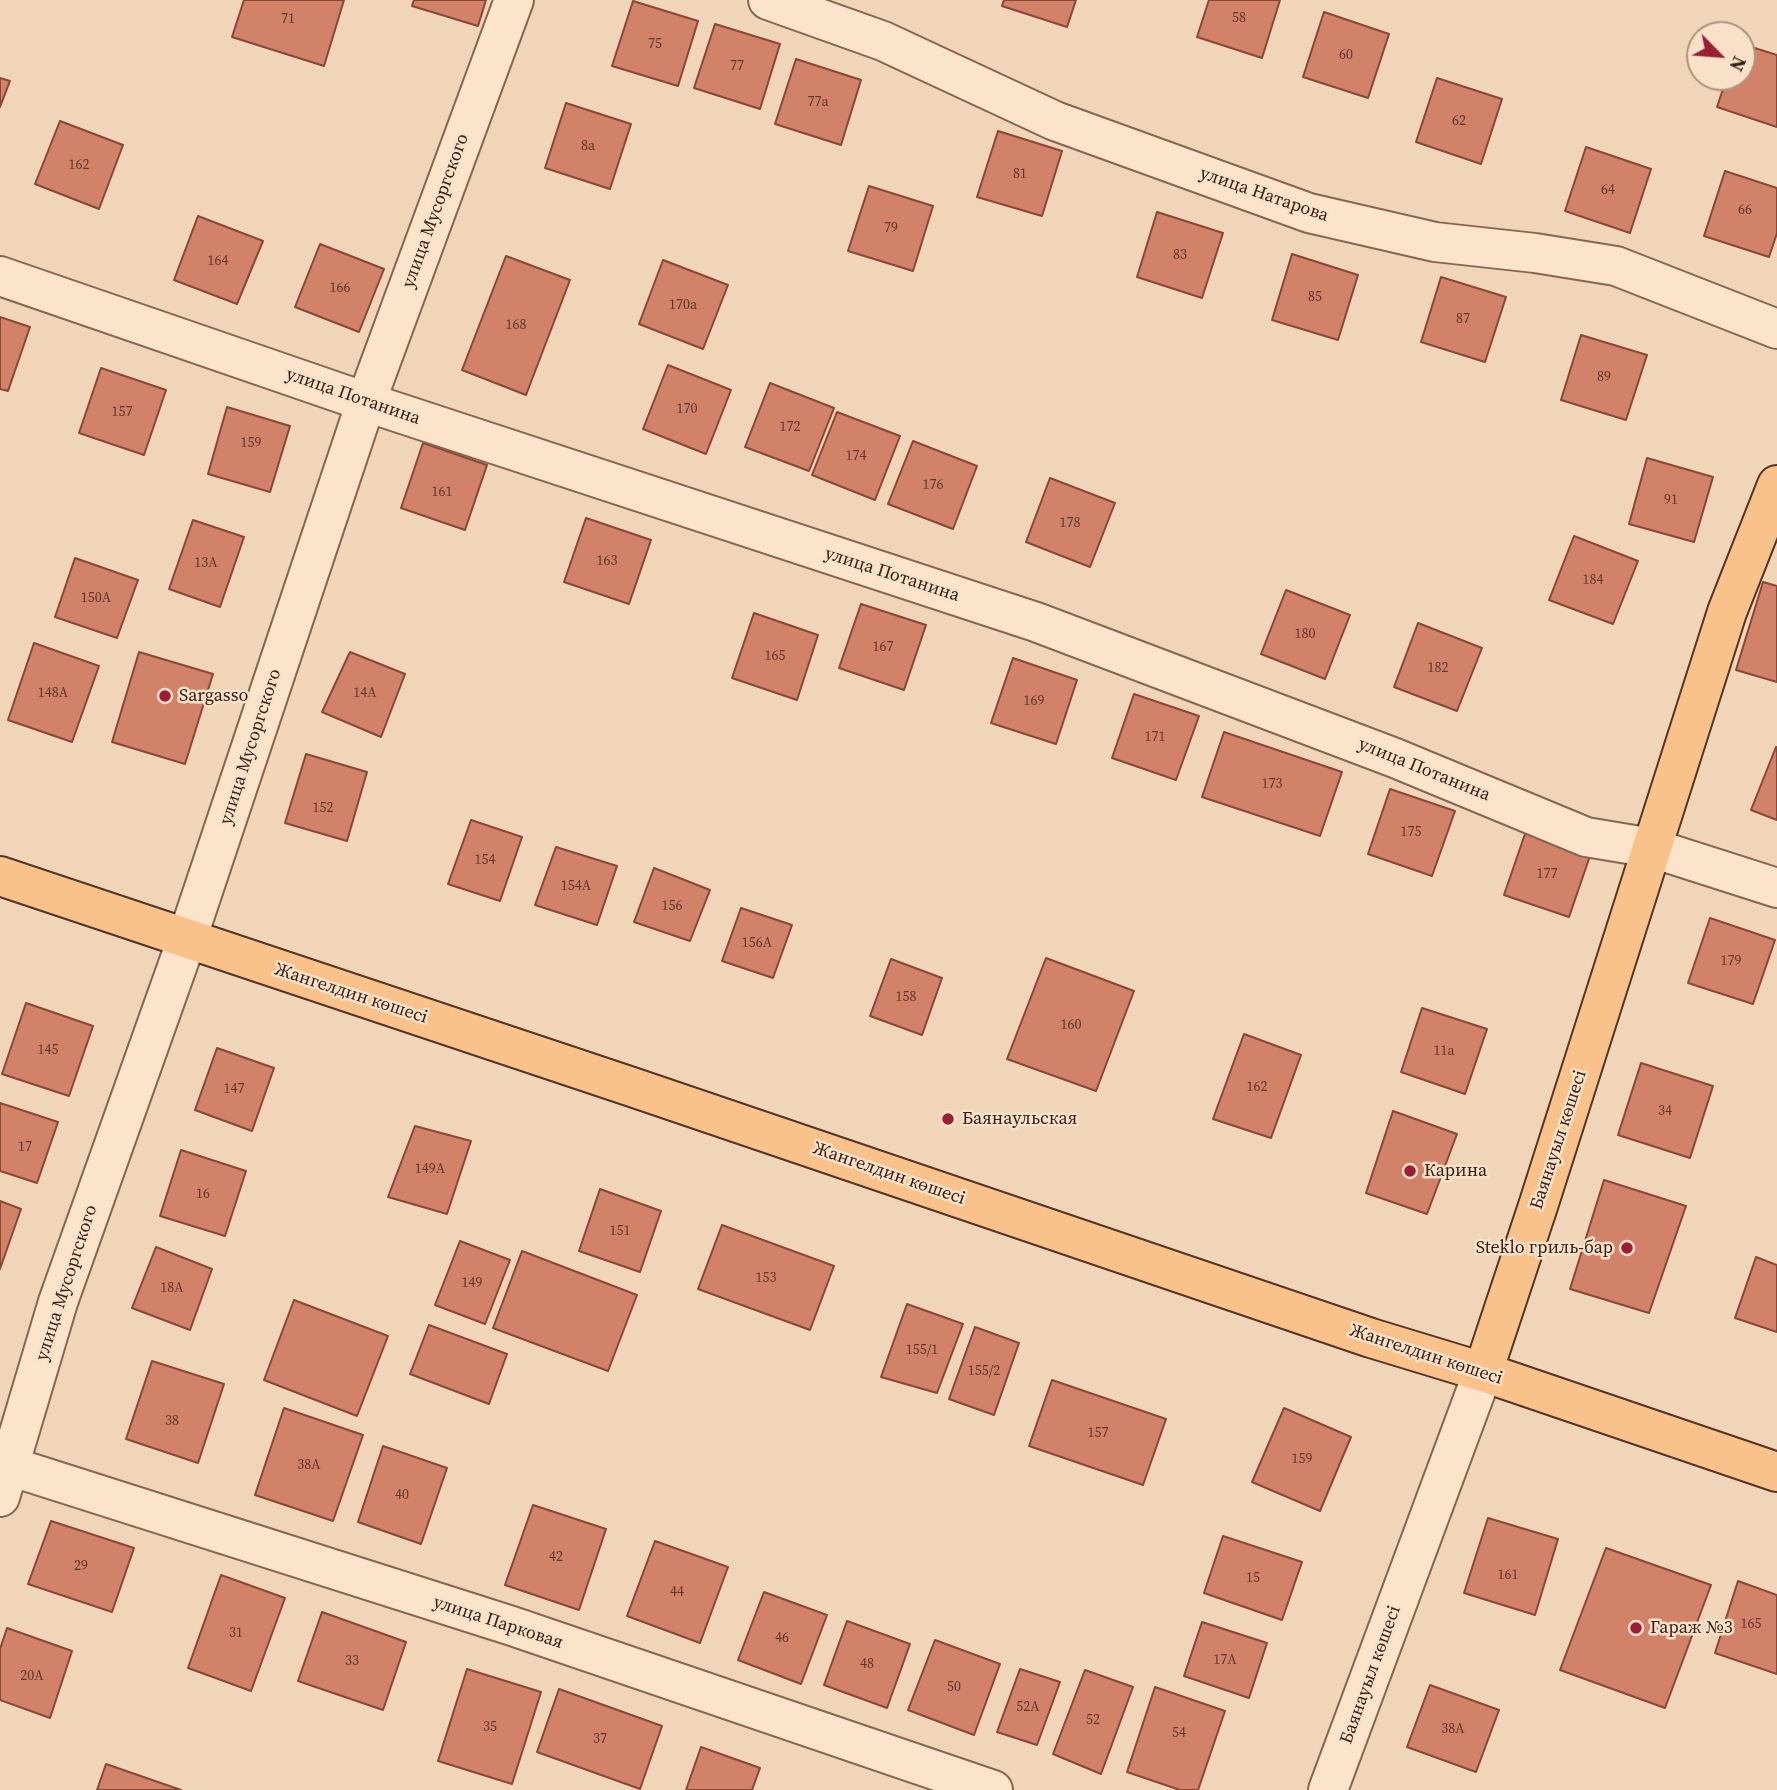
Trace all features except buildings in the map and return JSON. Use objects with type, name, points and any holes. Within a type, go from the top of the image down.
[{"type":"main road","name":"Баянауыл көшесі","points":[[1483,1372],[1727,612],[1777,485]]},
{"type":"main road","name":"Жангелдин көшесі","points":[[0,876],[1777,1472]]},
{"type":"street","name":"улица Мусоргского","points":[[3,1475],[58,1302],[187,939],[366,402],[514,0]]},
{"type":"street","name":"улица Натарова","points":[[768,0],[883,41],[1055,121],[1309,213],[1435,242],[1535,253],[1616,266],[1777,329]]},
{"type":"street","name":"улица Потанина","points":[[0,276],[366,402],[1036,622],[1395,758],[1586,836],[1652,848],[1777,888]]},
{"type":"street","name":"Баянауыл көшесі","points":[[1328,1790],[1483,1372]]},
{"type":"street","name":"улица Парковая","points":[[3,1475],[512,1626],[993,1790]]},
{"type":"place","name":"Sargasso","points":[[165,696]]},
{"type":"place","name":"Баянаульская","points":[[948,1119]]},
{"type":"place","name":"Карина","points":[[1410,1171]]},
{"type":"place","name":"Steklo гриль-бар","points":[[1627,1248]]},
{"type":"place","name":"Гараж №3","points":[[1636,1628]]}]
